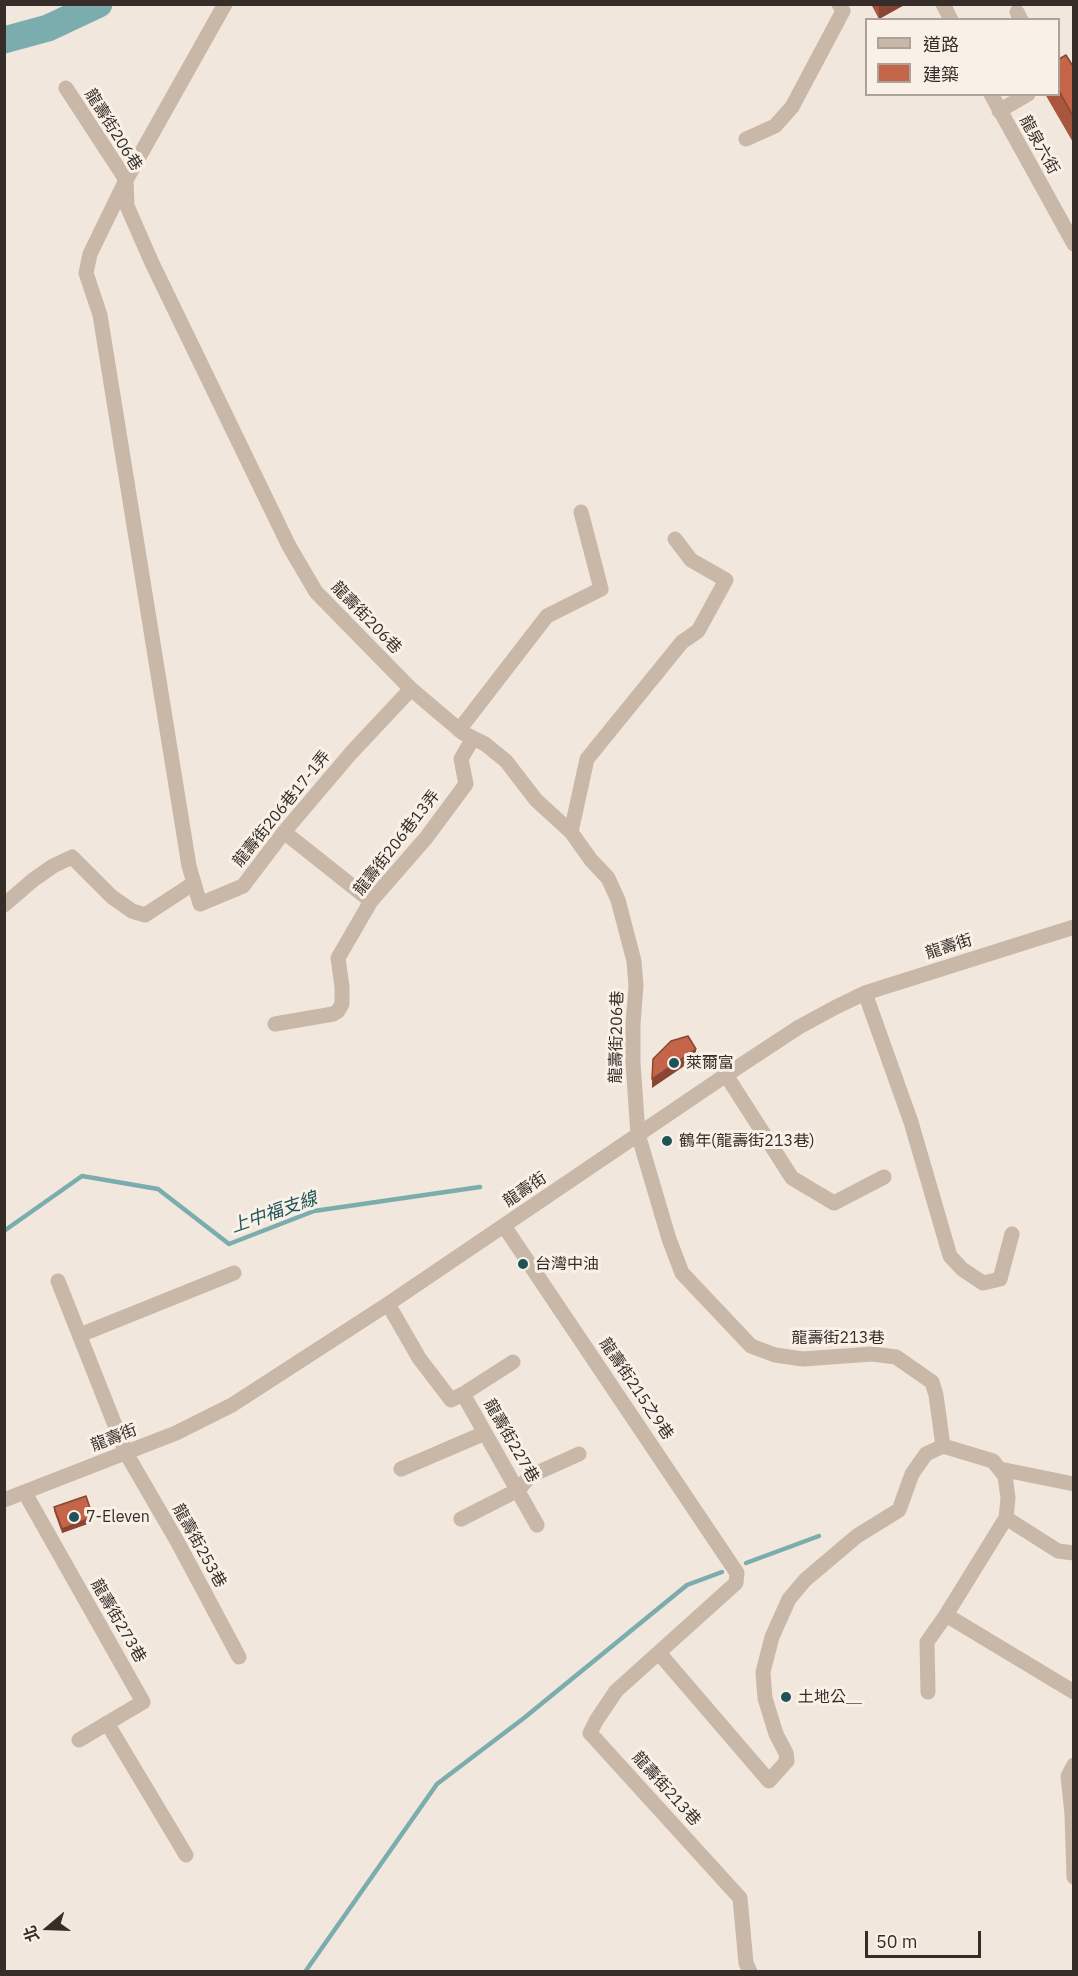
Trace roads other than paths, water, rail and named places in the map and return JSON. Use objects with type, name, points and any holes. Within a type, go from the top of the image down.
[{"type":"street","points":[[4,905],[40,875],[72,856],[112,897],[132,911],[145,915],[194,884],[187,854],[100,315],[87,273],[90,254],[126,180],[225,4]]},
{"type":"street","points":[[746,140],[776,126],[792,107],[843,11],[838,4]]},
{"type":"street","points":[[943,4],[950,18]]},
{"type":"street","name":"龍壽街206巷","points":[[66,88],[126,180],[127,206],[152,263],[289,546],[316,592],[411,689],[459,730],[485,744],[506,761],[536,800],[571,832],[591,860],[608,878],[618,900],[634,961],[636,986],[633,1063],[638,1134]]},
{"type":"street","name":"龍泉六街","points":[[992,96],[1074,244]]},
{"type":"street","points":[[999,111],[1025,96]]},
{"type":"street","points":[[459,730],[548,616],[601,589],[581,512]]},
{"type":"street","points":[[571,832],[587,759],[682,642],[698,631],[726,580],[691,560],[675,539]]},
{"type":"street","name":"龍壽街206巷17-1弄","points":[[194,884],[200,904],[243,886],[284,832],[351,753],[411,689]]},
{"type":"street","name":"龍壽街206巷13弄","points":[[275,1024],[333,1014],[338,1011],[342,1005],[342,987],[338,958],[371,900],[426,838],[466,784],[461,759],[473,738]]},
{"type":"street","points":[[284,832],[371,900]]},
{"type":"street","name":"龍壽街","points":[[4,1500],[176,1433],[232,1405],[388,1304],[799,1027],[865,993],[1074,927]]},
{"type":"street","points":[[865,993],[910,1122],[950,1256],[962,1269],[983,1283],[1000,1279],[1012,1234]]},
{"type":"street","points":[[726,1075],[792,1178],[834,1203],[884,1177]]},
{"type":"street","name":"龍壽街213巷","points":[[638,1134],[669,1239],[682,1273],[716,1311],[751,1346],[775,1355],[803,1359],[872,1354],[896,1357],[932,1382],[943,1446]]},
{"type":"street","name":"龍壽街215之9巷","points":[[504,1226],[737,1573]]},
{"type":"street","points":[[80,1335],[234,1273]]},
{"type":"street","name":"龍壽街253巷","points":[[58,1281],[126,1453],[239,1656]]},
{"type":"street","name":"龍壽街227巷","points":[[388,1304],[419,1358],[451,1400],[463,1394],[537,1525]]},
{"type":"street","points":[[463,1394],[513,1362]]},
{"type":"street","points":[[400,1469],[485,1433]]},
{"type":"street","points":[[659,1653],[769,1781],[787,1761],[765,1698],[763,1672],[772,1637],[789,1599],[806,1580],[857,1536],[899,1510],[912,1474],[926,1454],[943,1446],[993,1461],[1005,1476],[1008,1498],[1006,1518],[927,1642],[928,1692]]},
{"type":"street","points":[[461,1519],[518,1490],[530,1476],[579,1454]]},
{"type":"street","points":[[1000,1468],[1074,1484]]},
{"type":"street","name":"龍壽街273巷","points":[[25,1492],[143,1702],[78,1740]]},
{"type":"street","points":[[1006,1518],[1058,1551],[1074,1553]]},
{"type":"street","name":"龍壽街213巷","points":[[737,1573],[736,1583],[616,1691],[590,1732],[740,1898],[746,1963],[750,1971]]},
{"type":"street","points":[[946,1615],[1074,1692]]},
{"type":"street","points":[[107,1723],[186,1855]]},
{"type":"street","points":[[1074,1766],[1068,1776],[1074,1877]]},
{"type":"waterway","points":[[4,40],[48,28],[99,4]]},
{"type":"waterway","name":"上中福支線","points":[[4,1231],[82,1176],[158,1189],[229,1244],[314,1211],[480,1187]]},
{"type":"waterway","points":[[746,1563],[819,1536]]},
{"type":"waterway","points":[[305,1972],[437,1784],[524,1718],[687,1585],[722,1572]]},
{"type":"place","name":"萊爾富","points":[[674,1063]]},
{"type":"place","name":"鶴年(龍壽街213巷)","points":[[667,1141]]},
{"type":"place","name":"台灣中油","points":[[523,1264]]},
{"type":"place","name":"7-Eleven","points":[[74,1517]]},
{"type":"place","name":"土地公＿","points":[[786,1697]]}]
